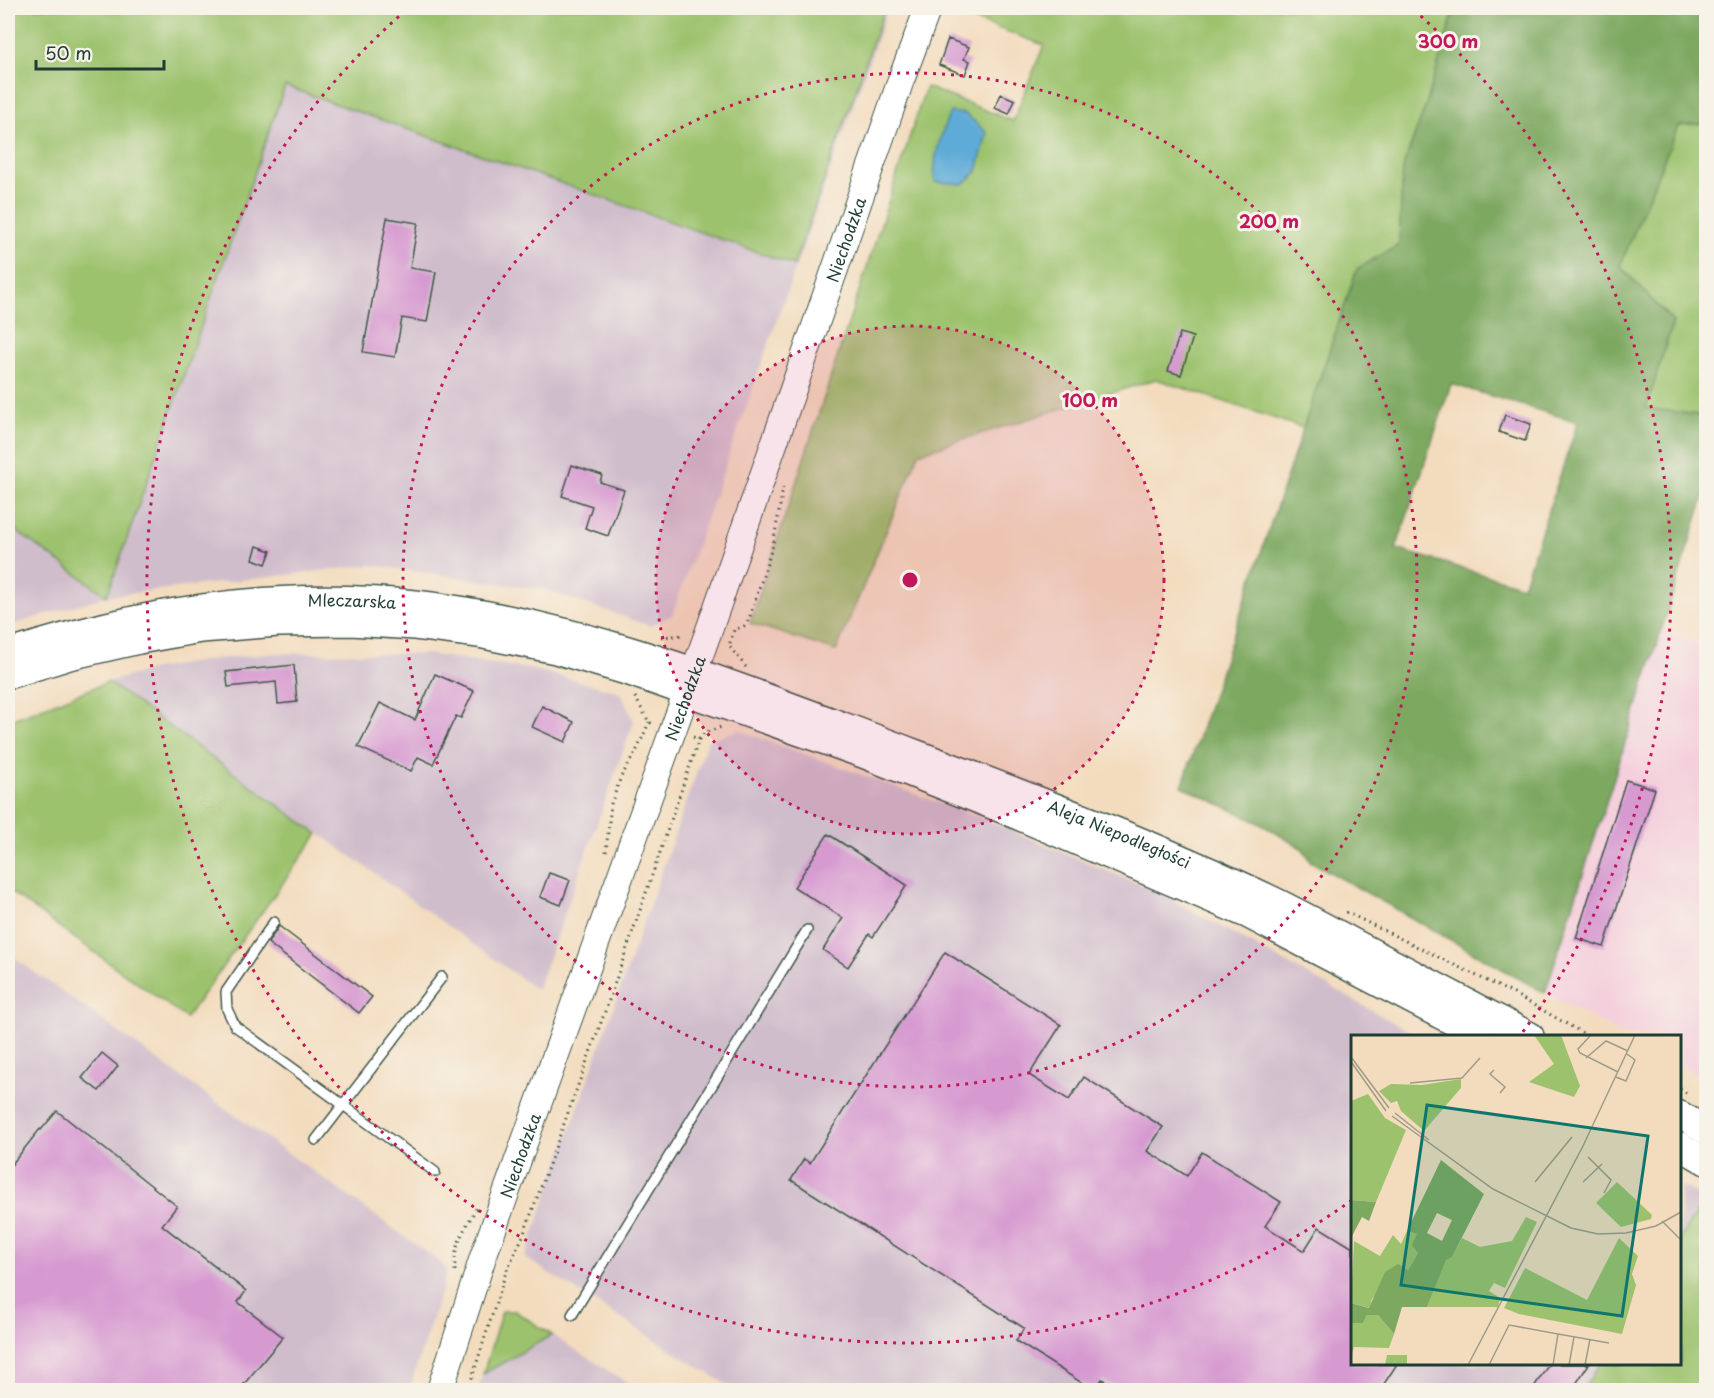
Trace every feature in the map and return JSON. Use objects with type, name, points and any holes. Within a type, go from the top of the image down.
[{"type":"main road","name":"Mleczarska","points":[[8,654],[62,636],[139,618],[272,601],[350,600],[416,604],[537,626],[635,652],[689,682]]},
{"type":"main road","name":"Mleczarska","points":[[8,675],[89,651],[201,629],[278,623],[351,622],[415,626],[490,636],[556,650],[630,672],[689,682]]},
{"type":"main road","name":"Aleja Niepodległości","points":[[689,682],[736,711],[863,754],[1002,809],[1247,914],[1479,1035]]},
{"type":"main road","name":"Aleja Niepodległości","points":[[689,682],[767,697],[1122,832],[1274,901],[1528,1035]]},
{"type":"main road","points":[[1681,1116],[1707,1130]]},
{"type":"main road","points":[[1681,1147],[1707,1161]]},
{"type":"street","name":"Niechodzka","points":[[440,1390],[483,1257],[928,8]]},
{"type":"lane","points":[[274,922],[226,992],[227,1009],[235,1026],[435,1172]]},
{"type":"lane","points":[[572,1315],[807,930]]},
{"type":"lane","points":[[316,1140],[442,977]]},
{"type":"path","points":[[631,689],[649,722],[699,739]]},
{"type":"path","points":[[468,1390],[506,1272],[523,1236],[607,1006],[699,739],[704,734],[731,723],[736,711]]},
{"type":"path","points":[[1336,907],[1514,994],[1586,1035]]},
{"type":"shaded area","points":[[8,8],[888,8],[672,615],[650,626],[546,590],[371,565],[107,596],[8,626]]},
{"type":"shaded area","points":[[1662,629],[1706,648],[1706,1080],[1681,1066],[1681,1035],[1624,1035],[1545,993]]},
{"type":"shaded area","points":[[278,653],[426,654],[536,670],[620,692],[634,721],[537,990],[108,682],[154,669],[215,659]]},
{"type":"shaded area","points":[[738,730],[981,818],[1158,892],[1416,1035],[1351,1035],[1351,1365],[1599,1365],[1583,1390],[735,1390],[525,1258],[708,740]]},
{"type":"shaded area","points":[[8,953],[440,1262],[447,1270],[409,1390],[8,1390]]},
{"type":"shaded area","points":[[1681,1186],[1705,1199],[1681,1237]]},
{"type":"shaded area","points":[[552,1335],[639,1390],[478,1390],[483,1374]]},
{"type":"green space","points":[[8,8],[885,8],[794,265],[285,86],[107,596],[8,525]]},
{"type":"green space","points":[[953,8],[1455,8],[1425,108],[1403,167],[1399,245],[1357,269],[1303,428],[1156,379],[919,453],[836,651],[750,623],[926,87],[1013,121],[1044,45],[953,12]]},
{"type":"green space","points":[[1455,8],[1706,8],[1706,123],[1678,126],[1620,266],[1673,322],[1646,408],[1706,416],[1706,491],[1545,993],[1310,861],[1303,849],[1259,823],[1182,786],[1357,269],[1399,245],[1403,167],[1425,108]],"holes":[[[1451,384],[1578,422],[1523,586],[1396,549]]]},
{"type":"green space","points":[[1706,123],[1706,416],[1646,409],[1673,322],[1620,266],[1678,126]]},
{"type":"green space","points":[[108,682],[318,834],[186,1018],[8,890],[8,721]]},
{"type":"green space","points":[[1705,1199],[1706,1390],[1583,1390],[1599,1365],[1681,1365],[1681,1237]]},
{"type":"green space","points":[[502,1311],[515,1311],[552,1335],[483,1374]]},
{"type":"water","points":[[950,112],[966,114],[987,133],[977,171],[964,184],[935,182],[936,155]]},
{"type":"building","points":[[948,39],[969,47],[964,59],[970,61],[965,75],[939,65]]},
{"type":"building","points":[[1001,94],[1015,100],[1009,114],[995,108]]},
{"type":"building","points":[[387,218],[418,223],[410,268],[436,272],[427,322],[402,318],[395,357],[363,352]]},
{"type":"building","points":[[1180,333],[1193,337],[1181,375],[1168,371]]},
{"type":"building","points":[[1505,415],[1531,424],[1525,441],[1499,432]]},
{"type":"building","points":[[572,465],[602,475],[600,482],[624,490],[608,536],[585,528],[592,506],[562,496]]},
{"type":"building","points":[[257,546],[271,551],[266,564],[253,559]]},
{"type":"building","points":[[294,665],[297,702],[278,704],[276,682],[228,687],[226,672]]},
{"type":"building","points":[[435,674],[474,691],[461,718],[456,716],[433,764],[418,757],[411,771],[358,747],[380,703],[415,720]]},
{"type":"building","points":[[542,706],[574,722],[565,742],[532,727]]},
{"type":"building","points":[[1626,780],[1655,789],[1604,947],[1576,938]]},
{"type":"building","points":[[828,834],[907,885],[873,937],[869,934],[848,967],[823,950],[843,918],[794,887]]},
{"type":"building","points":[[549,873],[570,880],[561,905],[540,897]]},
{"type":"building","points":[[279,926],[372,997],[359,1013],[268,943]]},
{"type":"building","points":[[945,952],[1061,1025],[1029,1075],[1069,1100],[1084,1077],[1163,1127],[1147,1151],[1187,1176],[1202,1152],[1281,1202],[1265,1226],[1304,1251],[1319,1227],[1351,1247],[1351,1365],[1396,1365],[1380,1390],[1121,1390],[1102,1379],[1093,1390],[1016,1341],[1024,1328],[791,1180],[804,1159],[810,1163]]},
{"type":"building","points":[[102,1053],[118,1066],[99,1091],[82,1078]]},
{"type":"building","points":[[57,1111],[177,1206],[162,1225],[246,1291],[238,1302],[283,1337],[239,1390],[8,1390],[8,1169]]},
{"type":"building","points":[[1548,1365],[1588,1365],[1572,1390],[1532,1390]]}]
